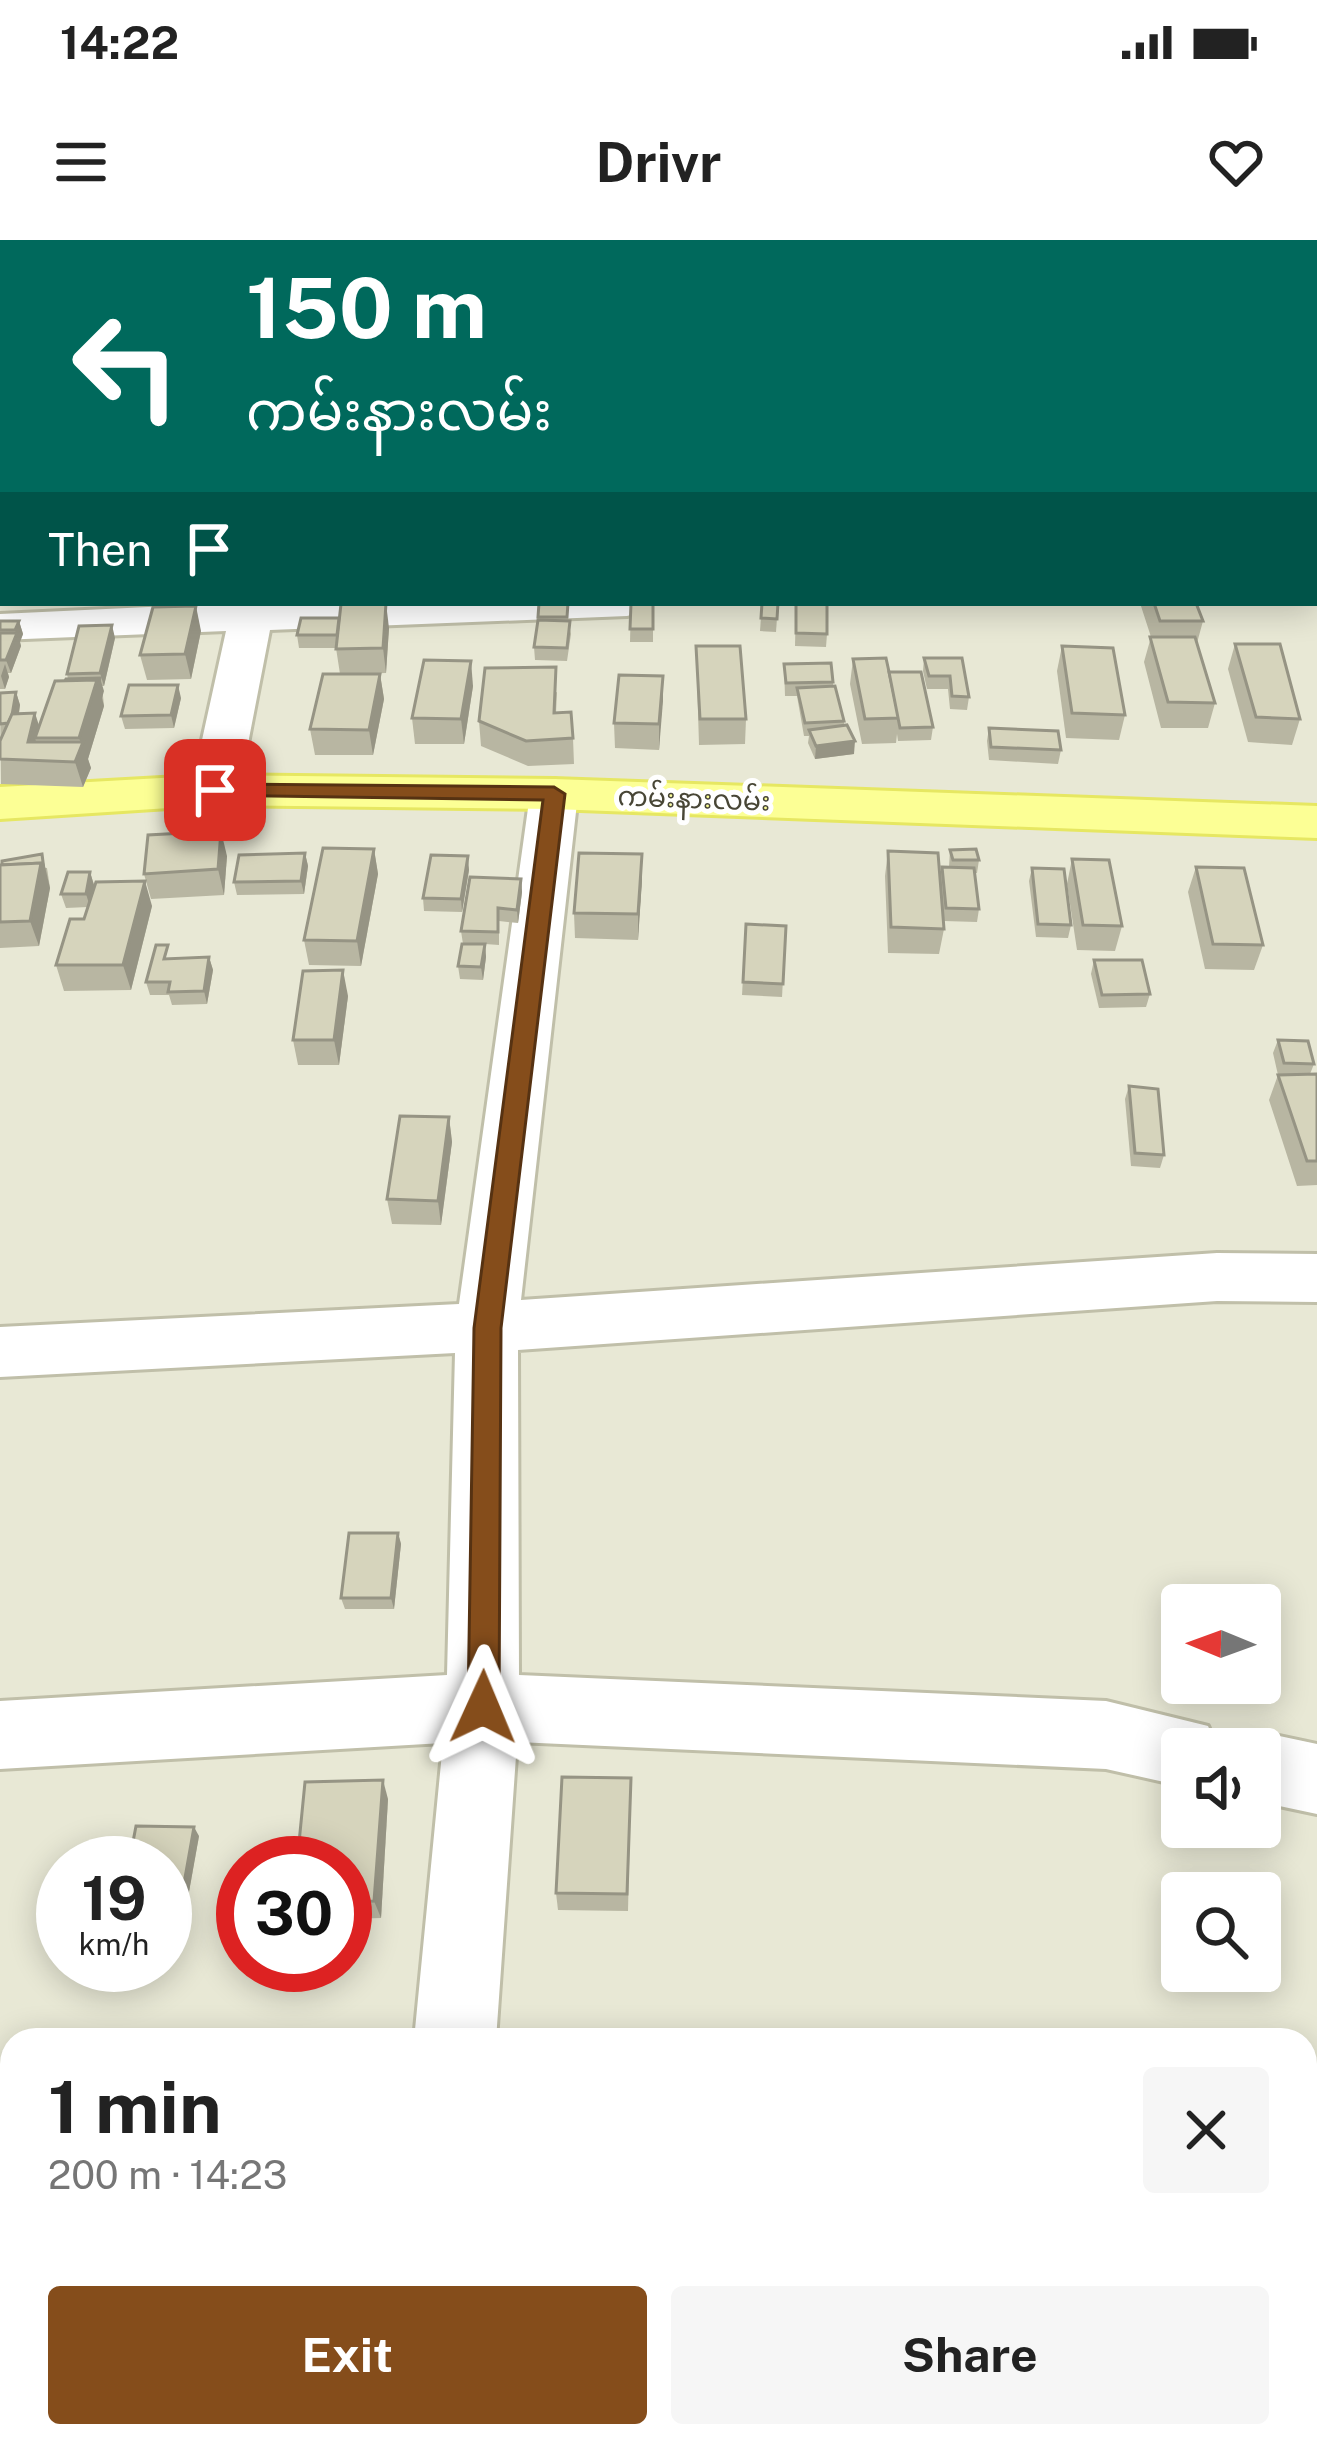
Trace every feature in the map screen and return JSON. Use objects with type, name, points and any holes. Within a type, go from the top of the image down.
[{"type":"main road","name":"ကမ်းနားလမ်း","points":[[0,803],[215,790],[554,794],[1317,822]]},
{"type":"street","points":[[0,627],[252,612],[502,606]]},
{"type":"street","points":[[215,790],[252,612]]},
{"type":"street","points":[[456,2028],[483,1707],[488,1328],[554,794]]},
{"type":"street","points":[[0,1352],[488,1328],[1217,1277],[1317,1279]]},
{"type":"street","points":[[0,1735],[483,1707],[1106,1736],[1161,1747]]},
{"type":"street","points":[[1281,1771],[1317,1779]]},
{"type":"shaded area","points":[[0,606],[1317,606],[1317,2028],[0,2028]]},
{"type":"building","points":[[196,606],[185,654],[140,655],[153,607]]},
{"type":"building","points":[[341,606],[386,606],[383,648],[336,649]]},
{"type":"building","points":[[539,606],[568,606],[567,617],[538,617]]},
{"type":"building","points":[[631,606],[653,606],[653,629],[630,629]]},
{"type":"building","points":[[762,606],[778,606],[777,619],[761,618]]},
{"type":"building","points":[[796,606],[827,606],[827,634],[796,633]]},
{"type":"building","points":[[1155,606],[1197,606],[1203,621],[1160,621]]},
{"type":"building","points":[[301,618],[339,618],[337,635],[297,635]]},
{"type":"building","points":[[538,620],[570,621],[567,648],[534,647]]},
{"type":"building","points":[[0,621],[19,621],[15,630],[0,630]]},
{"type":"building","points":[[112,625],[100,673],[67,674],[79,626]]},
{"type":"building","points":[[0,633],[17,633],[6,660],[0,660]]},
{"type":"building","points":[[1150,637],[1195,637],[1215,703],[1168,702]]},
{"type":"building","points":[[1235,644],[1280,644],[1300,719],[1256,717]]},
{"type":"building","points":[[696,646],[740,646],[746,719],[700,719]]},
{"type":"building","points":[[1062,646],[1113,648],[1125,715],[1072,713]]},
{"type":"building","points":[[886,658],[899,718],[865,719],[853,659]]},
{"type":"building","points":[[924,658],[962,658],[969,697],[952,696],[950,676],[929,676]]},
{"type":"building","points":[[424,660],[471,661],[461,719],[412,718]]},
{"type":"building","points":[[831,663],[833,682],[786,683],[784,664]]},
{"type":"building","points":[[556,667],[554,713],[571,712],[573,738],[526,741],[479,721],[485,668]]},
{"type":"building","points":[[889,672],[921,672],[933,727],[900,728]]},
{"type":"building","points":[[323,674],[380,674],[369,730],[310,729]]},
{"type":"building","points":[[619,675],[663,676],[659,724],[614,723]]},
{"type":"building","points":[[97,680],[79,738],[35,738],[55,681]]},
{"type":"building","points":[[129,685],[178,685],[171,715],[121,716]]},
{"type":"building","points":[[835,686],[844,721],[805,723],[797,688]]},
{"type":"building","points":[[16,692],[8,723],[0,724],[0,693]]},
{"type":"building","points":[[35,713],[28,742],[83,742],[75,762],[0,759],[0,741],[12,714]]},
{"type":"building","points":[[847,725],[855,741],[816,746],[809,730]]},
{"type":"building","points":[[989,728],[1058,731],[1061,750],[991,747]]},
{"type":"building","points":[[221,831],[218,869],[144,874],[148,835]]},
{"type":"building","points":[[323,848],[374,849],[357,941],[304,940]]},
{"type":"building","points":[[976,849],[979,860],[953,860],[950,850]]},
{"type":"building","points":[[888,851],[938,853],[944,929],[891,927]]},
{"type":"building","points":[[305,853],[301,881],[234,882],[239,855]]},
{"type":"building","points":[[579,853],[642,854],[638,914],[574,913]]},
{"type":"building","points":[[42,854],[44,870],[41,863],[2,865],[2,861]]},
{"type":"building","points":[[431,855],[468,856],[461,899],[423,898]]},
{"type":"building","points":[[1072,859],[1109,860],[1122,926],[1083,925]]},
{"type":"building","points":[[41,863],[30,921],[0,922],[0,865]]},
{"type":"building","points":[[942,867],[974,868],[979,909],[946,908]]},
{"type":"building","points":[[1196,867],[1244,868],[1263,945],[1213,944]]},
{"type":"building","points":[[1032,868],[1064,869],[1071,925],[1038,924]]},
{"type":"building","points":[[68,872],[90,872],[86,894],[61,894]]},
{"type":"building","points":[[470,877],[521,879],[517,910],[498,908],[498,932],[461,931]]},
{"type":"building","points":[[145,881],[123,965],[56,965],[70,919],[84,919],[96,882]]},
{"type":"building","points":[[746,924],[786,926],[783,984],[743,982]]},
{"type":"building","points":[[462,944],[485,944],[481,967],[458,966]]},
{"type":"building","points":[[156,945],[168,945],[164,959],[209,957],[204,991],[168,992],[170,982],[146,982]]},
{"type":"building","points":[[1094,960],[1142,960],[1150,994],[1102,995]]},
{"type":"building","points":[[343,970],[334,1040],[293,1040],[303,971]]},
{"type":"building","points":[[1278,1040],[1308,1041],[1314,1064],[1284,1063]]},
{"type":"building","points":[[1317,1074],[1317,1161],[1307,1161],[1278,1075]]},
{"type":"building","points":[[1129,1086],[1158,1089],[1164,1155],[1135,1153]]},
{"type":"building","points":[[400,1116],[449,1117],[438,1201],[387,1199]]},
{"type":"building","points":[[349,1533],[398,1533],[391,1598],[341,1598]]},
{"type":"building","points":[[562,1777],[631,1778],[627,1894],[556,1893]]},
{"type":"building","points":[[383,1780],[374,1901],[372,1836],[300,1836],[305,1782]]},
{"type":"building","points":[[136,1826],[194,1827],[192,1838],[134,1836]]},
{"type":"route","points":[[215,790],[554,794],[488,1328],[483,1707]]}]
